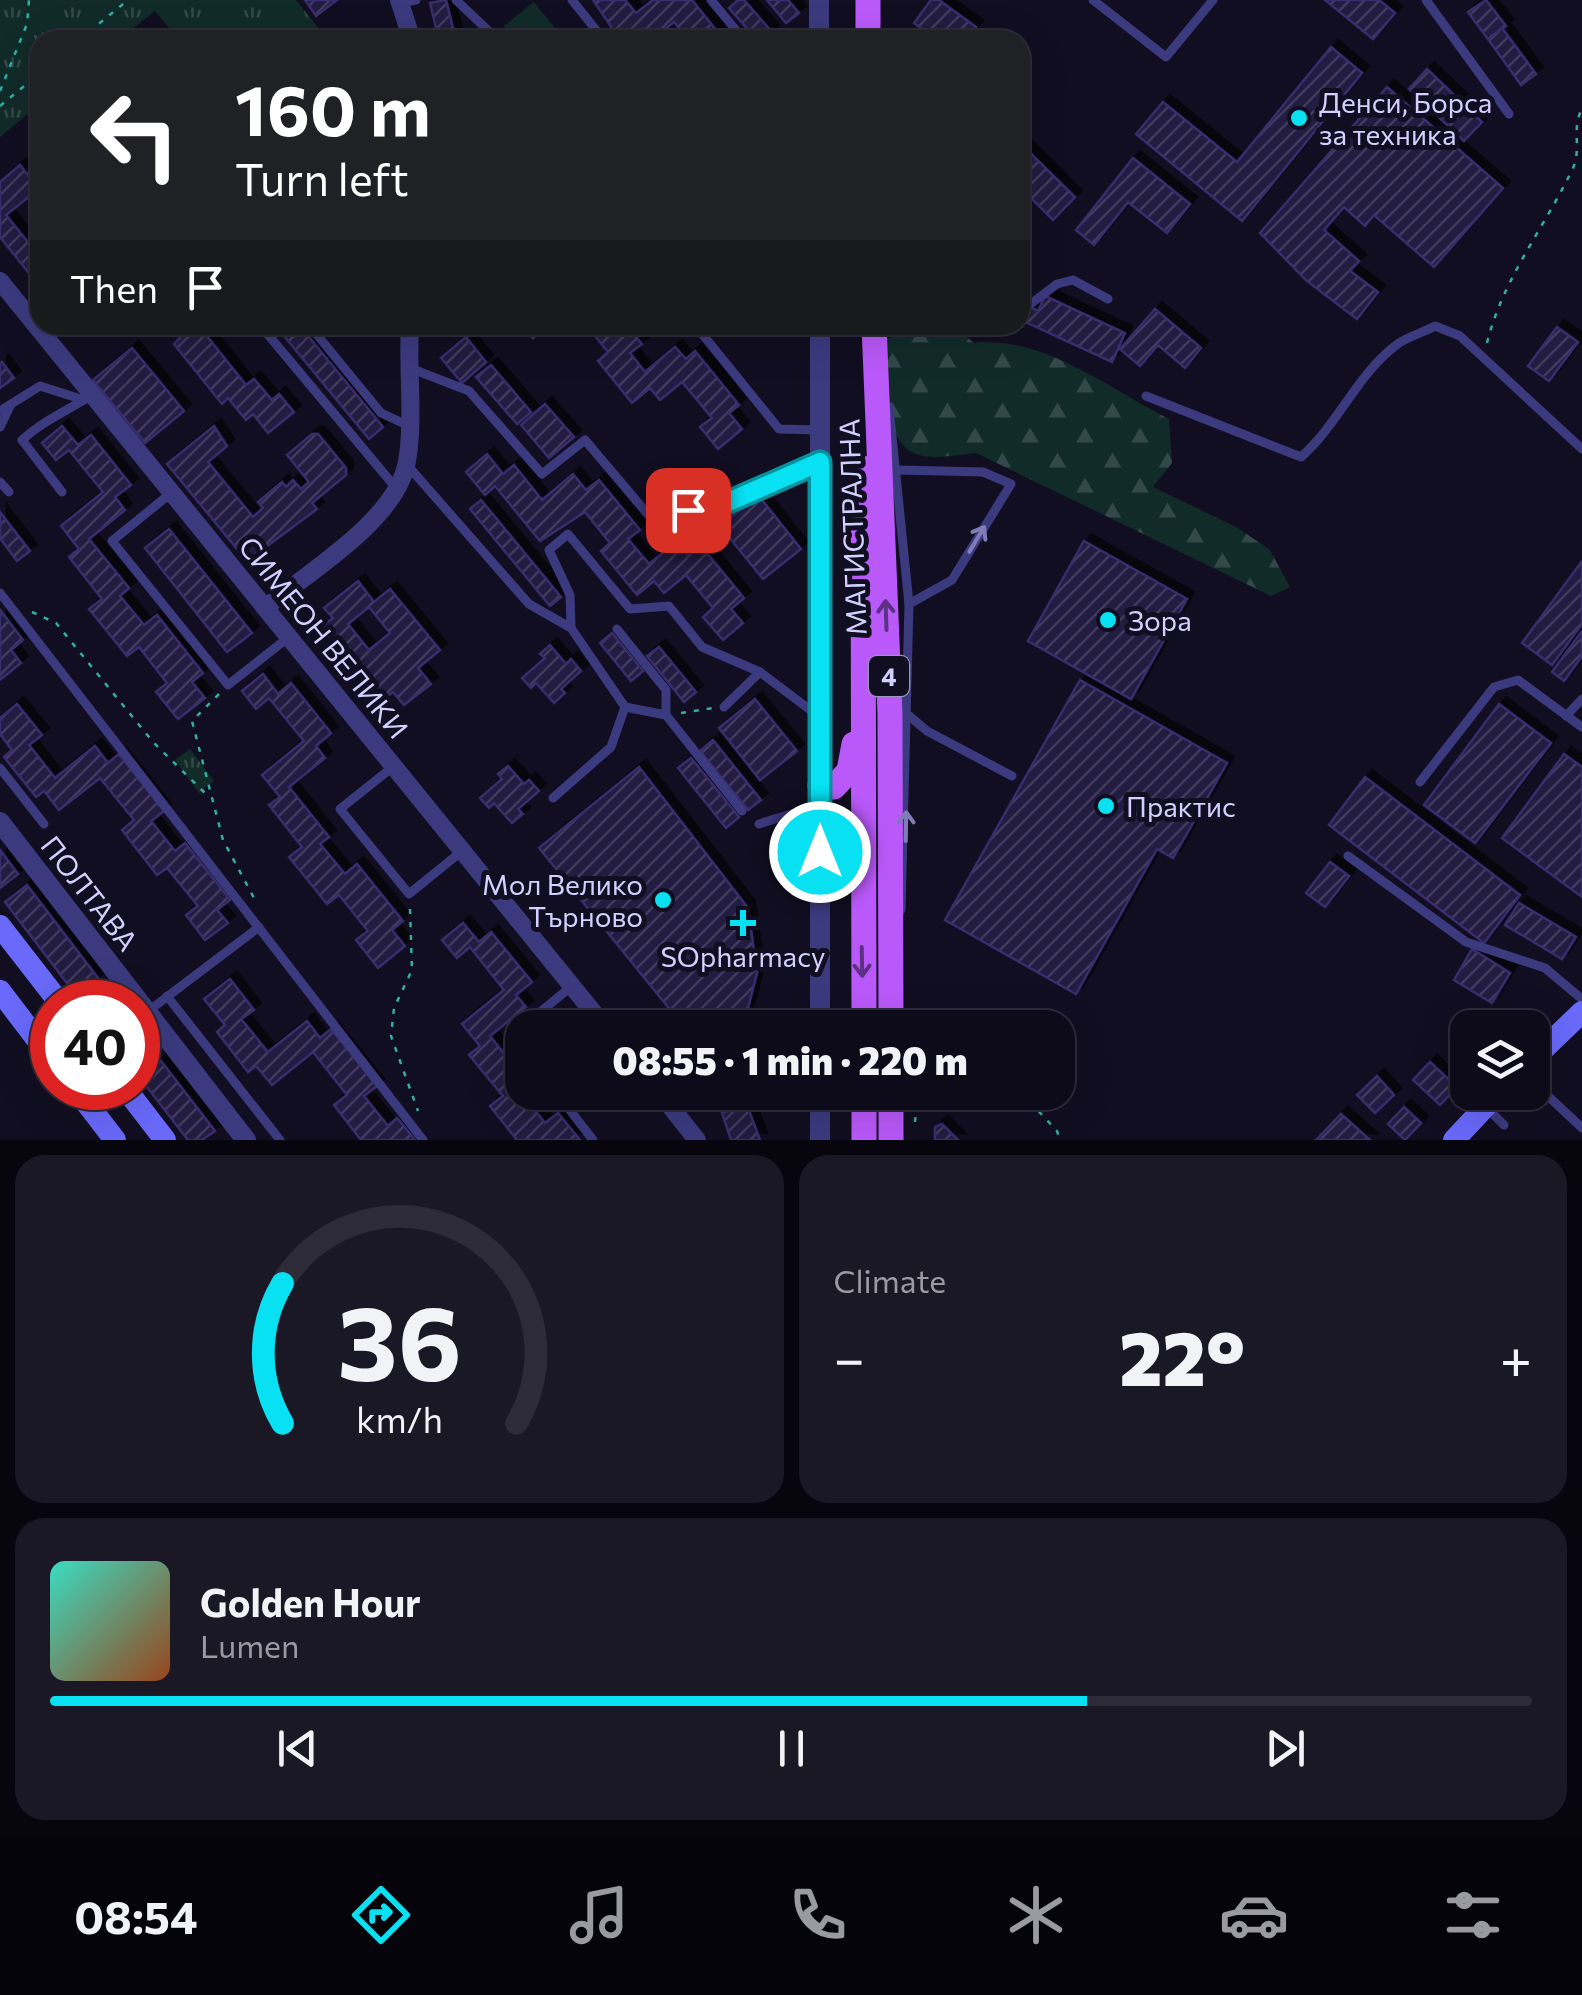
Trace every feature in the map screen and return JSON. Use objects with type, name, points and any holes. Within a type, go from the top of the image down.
[{"type":"main road","points":[[868,0],[868,30]]},
{"type":"main road","name":"4","points":[[864,1010],[865,335]]},
{"type":"main road","name":"МАГИСТРАЛНА","points":[[876,335],[890,714],[891,1010]]},
{"type":"main road","points":[[820,786],[839,784],[849,771],[865,655]]},
{"type":"main road","points":[[820,817],[838,822],[849,833],[861,892]]},
{"type":"main road","points":[[0,926],[42,980]]},
{"type":"main road","points":[[0,991],[30,1030]]},
{"type":"main road","points":[[1550,1043],[1582,1012]]},
{"type":"main road","points":[[92,1110],[115,1140]]},
{"type":"main road","points":[[141,1110],[165,1140]]},
{"type":"main road","points":[[864,1110],[864,1140]]},
{"type":"main road","points":[[891,1110],[891,1140]]},
{"type":"main road","points":[[1454,1140],[1482,1110]]},
{"type":"street","points":[[819,0],[820,30]]},
{"type":"street","points":[[405,1],[410,30]]},
{"type":"street","name":"СИМЕОН ВЕЛИКИ","points":[[0,282],[30,322]]},
{"type":"street","name":"СИМЕОН ВЕЛИКИ","points":[[40,335],[591,1010]]},
{"type":"street","points":[[265,608],[380,515],[397,490],[406,464],[410,335]]},
{"type":"street","points":[[820,335],[820,1010]]},
{"type":"street","name":"ПОЛТАВА","points":[[0,822],[122,980]]},
{"type":"street","name":"ПОЛТАВА","points":[[160,1029],[246,1140]]},
{"type":"street","points":[[672,1110],[692,1138]]},
{"type":"street","points":[[820,1110],[820,1140]]},
{"type":"lane","points":[[456,0],[488,30]]},
{"type":"lane","points":[[572,0],[596,30]]},
{"type":"lane","points":[[712,0],[736,30]]},
{"type":"lane","points":[[1093,0],[1166,57],[1213,0]]},
{"type":"lane","points":[[1426,0],[1509,114]]},
{"type":"lane","points":[[1030,304],[1056,284],[1073,280],[1108,300]]},
{"type":"lane","points":[[1146,396],[1301,456],[1318,442],[1374,368],[1399,343],[1435,326],[1460,336],[1582,449]]},
{"type":"lane","points":[[268,335],[397,490]]},
{"type":"lane","points":[[317,335],[381,413],[407,425]]},
{"type":"lane","points":[[702,335],[779,429],[820,430]]},
{"type":"lane","points":[[878,335],[898,470],[909,604],[905,892],[891,956]]},
{"type":"lane","points":[[408,366],[469,391],[542,474],[585,440],[651,518],[726,503],[820,462]]},
{"type":"lane","points":[[0,411],[40,386],[88,398]]},
{"type":"lane","points":[[62,492],[22,440],[49,416],[67,412],[88,398]]},
{"type":"lane","points":[[0,428],[11,404]]},
{"type":"lane","points":[[406,464],[528,604],[571,628],[625,707],[666,716]]},
{"type":"lane","points":[[898,470],[983,472],[1011,484],[952,580],[909,604]]},
{"type":"lane","points":[[0,482],[9,492]]},
{"type":"lane","points":[[172,493],[112,541],[228,685],[289,638]]},
{"type":"lane","points":[[571,628],[570,595],[549,550],[568,534],[630,609],[669,606],[702,647],[760,672],[820,718]]},
{"type":"lane","points":[[2,596],[423,1140]]},
{"type":"lane","points":[[617,628],[666,690],[666,716],[742,811]]},
{"type":"lane","points":[[724,707],[760,672]]},
{"type":"lane","points":[[1420,782],[1494,688],[1518,680],[1582,727]]},
{"type":"lane","points":[[1566,716],[1582,699]]},
{"type":"lane","points":[[554,798],[611,747],[625,707]]},
{"type":"lane","points":[[906,714],[927,731],[1012,776]]},
{"type":"lane","points":[[906,746],[927,731]]},
{"type":"lane","points":[[394,766],[340,809],[409,894],[462,851]]},
{"type":"lane","points":[[0,768],[44,824]]},
{"type":"lane","points":[[759,824],[800,811],[820,817]]},
{"type":"lane","points":[[1348,856],[1466,942],[1546,968],[1582,998]]},
{"type":"lane","points":[[160,1002],[258,927]]},
{"type":"lane","points":[[542,1010],[572,986]]},
{"type":"lane","points":[[167,996],[280,1140]]},
{"type":"lane","points":[[1550,1098],[1582,1128]]},
{"type":"lane","points":[[570,1110],[593,1140]]},
{"type":"lane","points":[[1497,1110],[1504,1125]]},
{"type":"path","points":[[0,91],[27,24],[29,0]]},
{"type":"path","points":[[92,30],[128,0]]},
{"type":"path","points":[[0,106],[30,81]]},
{"type":"path","points":[[1483,359],[1494,317],[1573,167],[1579,149],[1574,124],[1582,109]]},
{"type":"path","points":[[2,596],[56,623],[153,742],[209,797]]},
{"type":"path","points":[[228,685],[192,720],[222,840],[263,917],[258,927]]},
{"type":"path","points":[[666,716],[724,707]]},
{"type":"path","points":[[409,894],[412,970],[394,1008],[391,1036],[416,1101],[418,1112],[412,1126]]},
{"type":"path","points":[[108,980],[117,973]]},
{"type":"path","points":[[918,1110],[918,1122]]},
{"type":"path","points":[[1038,1110],[1060,1140]]},
{"type":"green space","points":[[0,0],[296,0],[320,30],[171,30],[155,11],[131,30],[30,30],[30,112],[0,137]]},
{"type":"green space","points":[[534,2],[556,30],[507,30],[504,26]]},
{"type":"green space","points":[[900,335],[965,335],[974,343],[1025,347],[1075,367],[1169,419],[1172,463],[1153,487],[1238,528],[1270,550],[1290,587],[1271,596],[976,453],[932,457],[906,448],[891,422],[885,339]]},
{"type":"green space","points":[[190,749],[214,781],[199,793],[175,760]]},
{"type":"building","points":[[305,0],[337,0],[316,16]]},
{"type":"building","points":[[446,0],[454,30],[437,30],[430,3]]},
{"type":"building","points":[[593,0],[625,0],[636,13],[653,0],[692,0],[716,30],[681,30],[674,22],[664,30],[613,30]]},
{"type":"building","points":[[744,0],[770,30],[748,30],[729,8]]},
{"type":"building","points":[[767,0],[788,0],[799,13],[786,23]]},
{"type":"building","points":[[931,0],[939,0],[976,27],[923,30],[914,23]]},
{"type":"building","points":[[1325,0],[1379,0],[1395,13],[1373,39]]},
{"type":"building","points":[[1486,0],[1506,26],[1488,39],[1468,12]]},
{"type":"building","points":[[1502,28],[1536,74],[1521,85],[1488,39]]},
{"type":"building","name":"Денси, Борса за техника","points":[[1331,47],[1362,73],[1242,221],[1136,134],[1163,102],[1237,162]]},
{"type":"building","points":[[1427,69],[1482,122],[1464,141],[1409,89]]},
{"type":"building","points":[[1387,87],[1503,188],[1434,267],[1374,215],[1365,226],[1344,207],[1324,230],[1359,261],[1350,271],[1378,292],[1357,319],[1307,281],[1260,233]]},
{"type":"building","points":[[1030,153],[1075,197],[1053,220],[1030,197]]},
{"type":"building","points":[[1133,158],[1190,204],[1167,233],[1128,202],[1094,245],[1076,230]]},
{"type":"building","points":[[20,165],[30,178],[30,196],[6,215],[30,245],[30,274],[0,237],[0,182]]},
{"type":"building","points":[[1045,296],[1125,333],[1112,362],[1030,324],[1030,307],[1038,311]]},
{"type":"building","points":[[1155,309],[1201,348],[1185,368],[1158,345],[1140,366],[1120,349]]},
{"type":"building","points":[[1557,327],[1578,342],[1549,381],[1528,366]]},
{"type":"building","points":[[177,335],[206,335],[246,385],[254,379],[272,400],[279,394],[294,412],[268,433],[253,414],[246,420],[228,398],[222,404],[174,344],[180,338]]},
{"type":"building","points":[[283,335],[307,335],[383,427],[369,439]]},
{"type":"building","points":[[594,335],[634,335],[642,344],[630,353],[645,372],[675,347],[686,359],[695,351],[739,405],[729,413],[742,429],[718,449],[700,427],[712,418],[682,382],[660,400],[650,388],[632,403],[598,361],[608,352]]},
{"type":"building","points":[[466,337],[486,362],[462,383],[441,358]]},
{"type":"building","points":[[132,348],[184,411],[145,443],[93,380]]},
{"type":"building","points":[[0,363],[14,378],[0,388]]},
{"type":"building","points":[[491,365],[531,412],[517,424],[476,377]]},
{"type":"building","points":[[545,404],[574,437],[549,458],[521,425]]},
{"type":"building","points":[[62,426],[78,445],[91,435],[131,485],[115,497],[125,510],[89,539],[129,588],[120,596],[144,625],[157,615],[203,673],[192,682],[205,698],[178,719],[156,692],[167,683],[139,647],[127,656],[89,609],[102,599],[69,557],[79,549],[61,526],[103,492],[69,450],[56,460],[42,443]]},
{"type":"building","points":[[214,426],[227,446],[208,462],[253,517],[263,508],[258,502],[282,482],[286,487],[293,480],[301,489],[309,482],[287,455],[312,434],[318,434],[346,468],[346,475],[312,503],[317,509],[247,561],[167,464]]},
{"type":"building","points":[[487,454],[503,474],[514,465],[542,500],[573,474],[586,490],[599,480],[640,530],[628,539],[649,564],[676,542],[688,556],[701,546],[744,598],[731,609],[743,623],[723,640],[703,617],[713,608],[686,575],[664,593],[654,581],[637,595],[601,551],[610,543],[585,512],[540,541],[495,486],[485,495],[466,472]]},
{"type":"building","points":[[758,495],[801,549],[763,579],[720,526]]},
{"type":"building","points":[[481,500],[561,597],[550,606],[470,509]]},
{"type":"building","points":[[0,512],[30,551],[17,561],[0,538]]},
{"type":"building","points":[[169,529],[252,633],[227,652],[145,548]]},
{"type":"building","name":"Зора","points":[[1084,541],[1187,599],[1131,699],[1028,641]]},
{"type":"building","points":[[1582,561],[1582,624],[1552,665],[1522,643]]},
{"type":"building","points":[[358,581],[374,602],[390,589],[440,650],[418,668],[431,684],[404,705],[393,692],[384,699],[324,625],[333,618],[324,608]],"holes":[[[369,607],[390,633],[369,650],[348,624]]]},
{"type":"building","points":[[0,610],[23,640],[11,650],[21,663],[0,680]]},
{"type":"building","points":[[1582,631],[1582,656],[1564,681],[1552,672]]},
{"type":"building","points":[[612,633],[643,671],[631,681],[600,643]]},
{"type":"building","points":[[550,645],[566,664],[571,659],[581,671],[561,689],[565,693],[554,703],[536,683],[531,688],[522,678],[545,658],[540,654]]},
{"type":"building","points":[[659,647],[696,692],[684,702],[647,656]]},
{"type":"building","points":[[263,674],[278,694],[291,683],[331,733],[316,746],[325,758],[289,787],[329,837],[320,844],[345,874],[357,864],[403,921],[392,930],[405,946],[378,968],[356,940],[368,931],[339,895],[327,904],[289,857],[302,847],[269,805],[280,797],[262,775],[304,741],[269,698],[256,709],[242,691]]},
{"type":"building","name":"Практис","points":[[1080,680],[1227,763],[1173,858],[1157,849],[1076,994],[945,920]]},
{"type":"building","points":[[755,699],[797,751],[760,780],[719,728]]},
{"type":"building","points":[[17,704],[42,735],[29,745],[55,778],[95,746],[108,763],[119,754],[164,811],[151,821],[175,851],[185,843],[230,900],[217,910],[228,923],[205,940],[186,915],[198,906],[167,868],[157,875],[122,830],[134,820],[100,778],[59,810],[44,791],[36,797],[4,757],[12,750],[0,734],[0,718]]},
{"type":"building","points":[[1499,704],[1551,743],[1475,843],[1424,805]]},
{"type":"building","points":[[713,740],[761,800],[748,810],[700,751]]},
{"type":"building","points":[[1564,754],[1582,767],[1582,897],[1502,838]]},
{"type":"building","points":[[691,758],[739,817],[726,828],[678,768]]},
{"type":"building","points":[[508,766],[524,784],[529,780],[539,791],[518,809],[523,814],[512,823],[494,803],[489,808],[480,798],[502,779],[498,774]]},
{"type":"building","name":"Мол Велико Търново","points":[[639,767],[748,908],[757,973],[748,1010],[670,1010],[539,848]]},
{"type":"building","points":[[1365,777],[1520,895],[1484,943],[1329,825]]},
{"type":"building","points":[[0,850],[18,874],[0,888]]},
{"type":"building","points":[[1330,862],[1349,876],[1325,907],[1306,893]]},
{"type":"building","points":[[27,885],[98,978],[65,980],[5,902]]},
{"type":"building","points":[[1519,903],[1576,937],[1562,959],[1505,925]]},
{"type":"building","points":[[463,923],[479,942],[491,932],[532,982],[516,995],[526,1007],[505,1010],[505,1024],[490,1036],[505,1055],[505,1110],[535,1110],[545,1123],[558,1113],[580,1140],[517,1140],[490,1106],[503,1096],[469,1055],[480,1046],[462,1024],[504,990],[470,947],[457,958],[442,940]]},
{"type":"building","points":[[1472,949],[1510,973],[1492,1003],[1454,980]]},
{"type":"building","points":[[230,979],[254,1010],[241,1019],[268,1052],[307,1021],[320,1038],[331,1029],[377,1086],[364,1096],[388,1126],[397,1118],[415,1140],[361,1140],[334,1105],[347,1095],[313,1052],[272,1085],[256,1066],[248,1072],[217,1032],[225,1025],[204,999]]},
{"type":"building","points":[[160,1062],[215,1131],[202,1140],[188,1140],[160,1104]]},
{"type":"building","points":[[1430,1062],[1450,1081],[1450,1094],[1440,1105],[1413,1080]]},
{"type":"building","points":[[1377,1076],[1394,1095],[1375,1113],[1357,1095]]},
{"type":"building","points":[[1404,1107],[1421,1123],[1405,1140],[1388,1124]]},
{"type":"building","points":[[749,1110],[760,1140],[731,1140],[722,1113]]},
{"type":"building","points":[[1341,1114],[1370,1140],[1316,1140]]},
{"type":"building","points":[[942,1124],[958,1140],[935,1140],[935,1127]]},
{"type":"place","name":"Денси, Борса за техника","points":[[1299,118]]},
{"type":"place","name":"Зора","points":[[1108,620]]},
{"type":"place","name":"Практис","points":[[1106,806]]},
{"type":"place","name":"Мол Велико Търново","points":[[663,900]]},
{"type":"place","name":"SOpharmacy","points":[[743,923]]},
{"type":"route","points":[[688,510],[726,503],[820,462],[820,852]]}]
